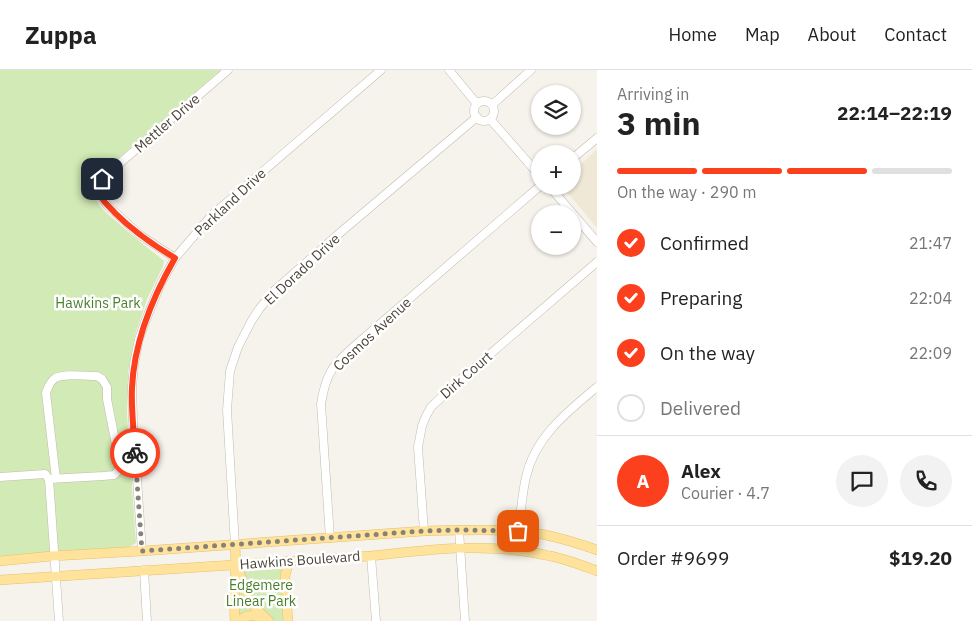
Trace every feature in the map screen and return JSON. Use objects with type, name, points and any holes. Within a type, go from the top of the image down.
[{"type":"main road","name":"Hawkins Boulevard","points":[[0,561],[460,530],[518,531],[561,539],[597,550]]},
{"type":"main road","name":"El Dorado Drive","points":[[235,545],[236,564]]},
{"type":"main road","name":"Hawkins Boulevard","points":[[0,580],[371,556],[427,549],[460,548],[498,548],[534,553],[566,560],[597,571]]},
{"type":"main road","points":[[288,621],[285,576],[289,560]]},
{"type":"main road","points":[[236,564],[247,595],[255,608],[267,619]]},
{"type":"main road","points":[[235,621],[236,564]]},
{"type":"main road","points":[[240,621],[246,616],[267,619]]},
{"type":"street","name":"Mettler Drive","points":[[175,258],[140,235],[107,205],[102,198],[101,183],[105,176],[228,70]]},
{"type":"street","name":"Parkland Drive","points":[[142,551],[132,387],[138,346],[145,322],[161,283],[175,258],[211,216],[381,70]]},
{"type":"street","points":[[449,70],[477,104]]},
{"type":"street","points":[[492,104],[531,70]]},
{"type":"street","points":[[485,101],[492,104],[494,112],[490,118],[483,121],[476,117],[474,110],[477,104],[485,101]]},
{"type":"street","name":"El Dorado Drive","points":[[235,545],[227,410],[230,371],[244,335],[260,308],[275,290],[476,117]]},
{"type":"street","points":[[490,118],[531,166]]},
{"type":"street","points":[[581,151],[597,138]]},
{"type":"street","name":"Cosmos Avenue","points":[[330,538],[321,404],[323,390],[332,368],[358,343],[531,194]]},
{"type":"street","points":[[557,195],[597,242]]},
{"type":"street","name":"Dirk Court","points":[[424,531],[418,447],[422,426],[431,407],[597,262]]},
{"type":"street","points":[[0,477],[45,474],[52,479],[114,475],[118,470],[117,450],[107,399],[107,387],[102,379],[97,376],[59,376],[48,386],[46,393],[52,479],[58,621]]},
{"type":"street","points":[[518,531],[530,462],[546,435],[556,423],[597,387]]},
{"type":"street","points":[[460,530],[465,621]]},
{"type":"street","points":[[371,556],[376,621]]},
{"type":"street","points":[[144,570],[147,621]]},
{"type":"shaded area","points":[[597,149],[597,228],[581,209],[581,205],[578,205],[570,195],[581,195],[581,164]]},
{"type":"green space","name":"Hawkins Park","points":[[0,70],[221,70],[95,178],[94,181],[95,195],[103,209],[164,261],[147,299],[135,335],[128,372],[127,415],[136,543],[127,548],[0,557]]},
{"type":"green space","name":"Edgemere Linear Park","points":[[283,567],[286,621],[239,621],[237,570]]},
{"type":"way so far","points":[[135,453],[142,551],[424,531],[518,531]]},
{"type":"route","points":[[102,179],[101,193],[107,205],[140,235],[175,258],[161,283],[145,322],[136,352],[132,387],[135,453]]}]
